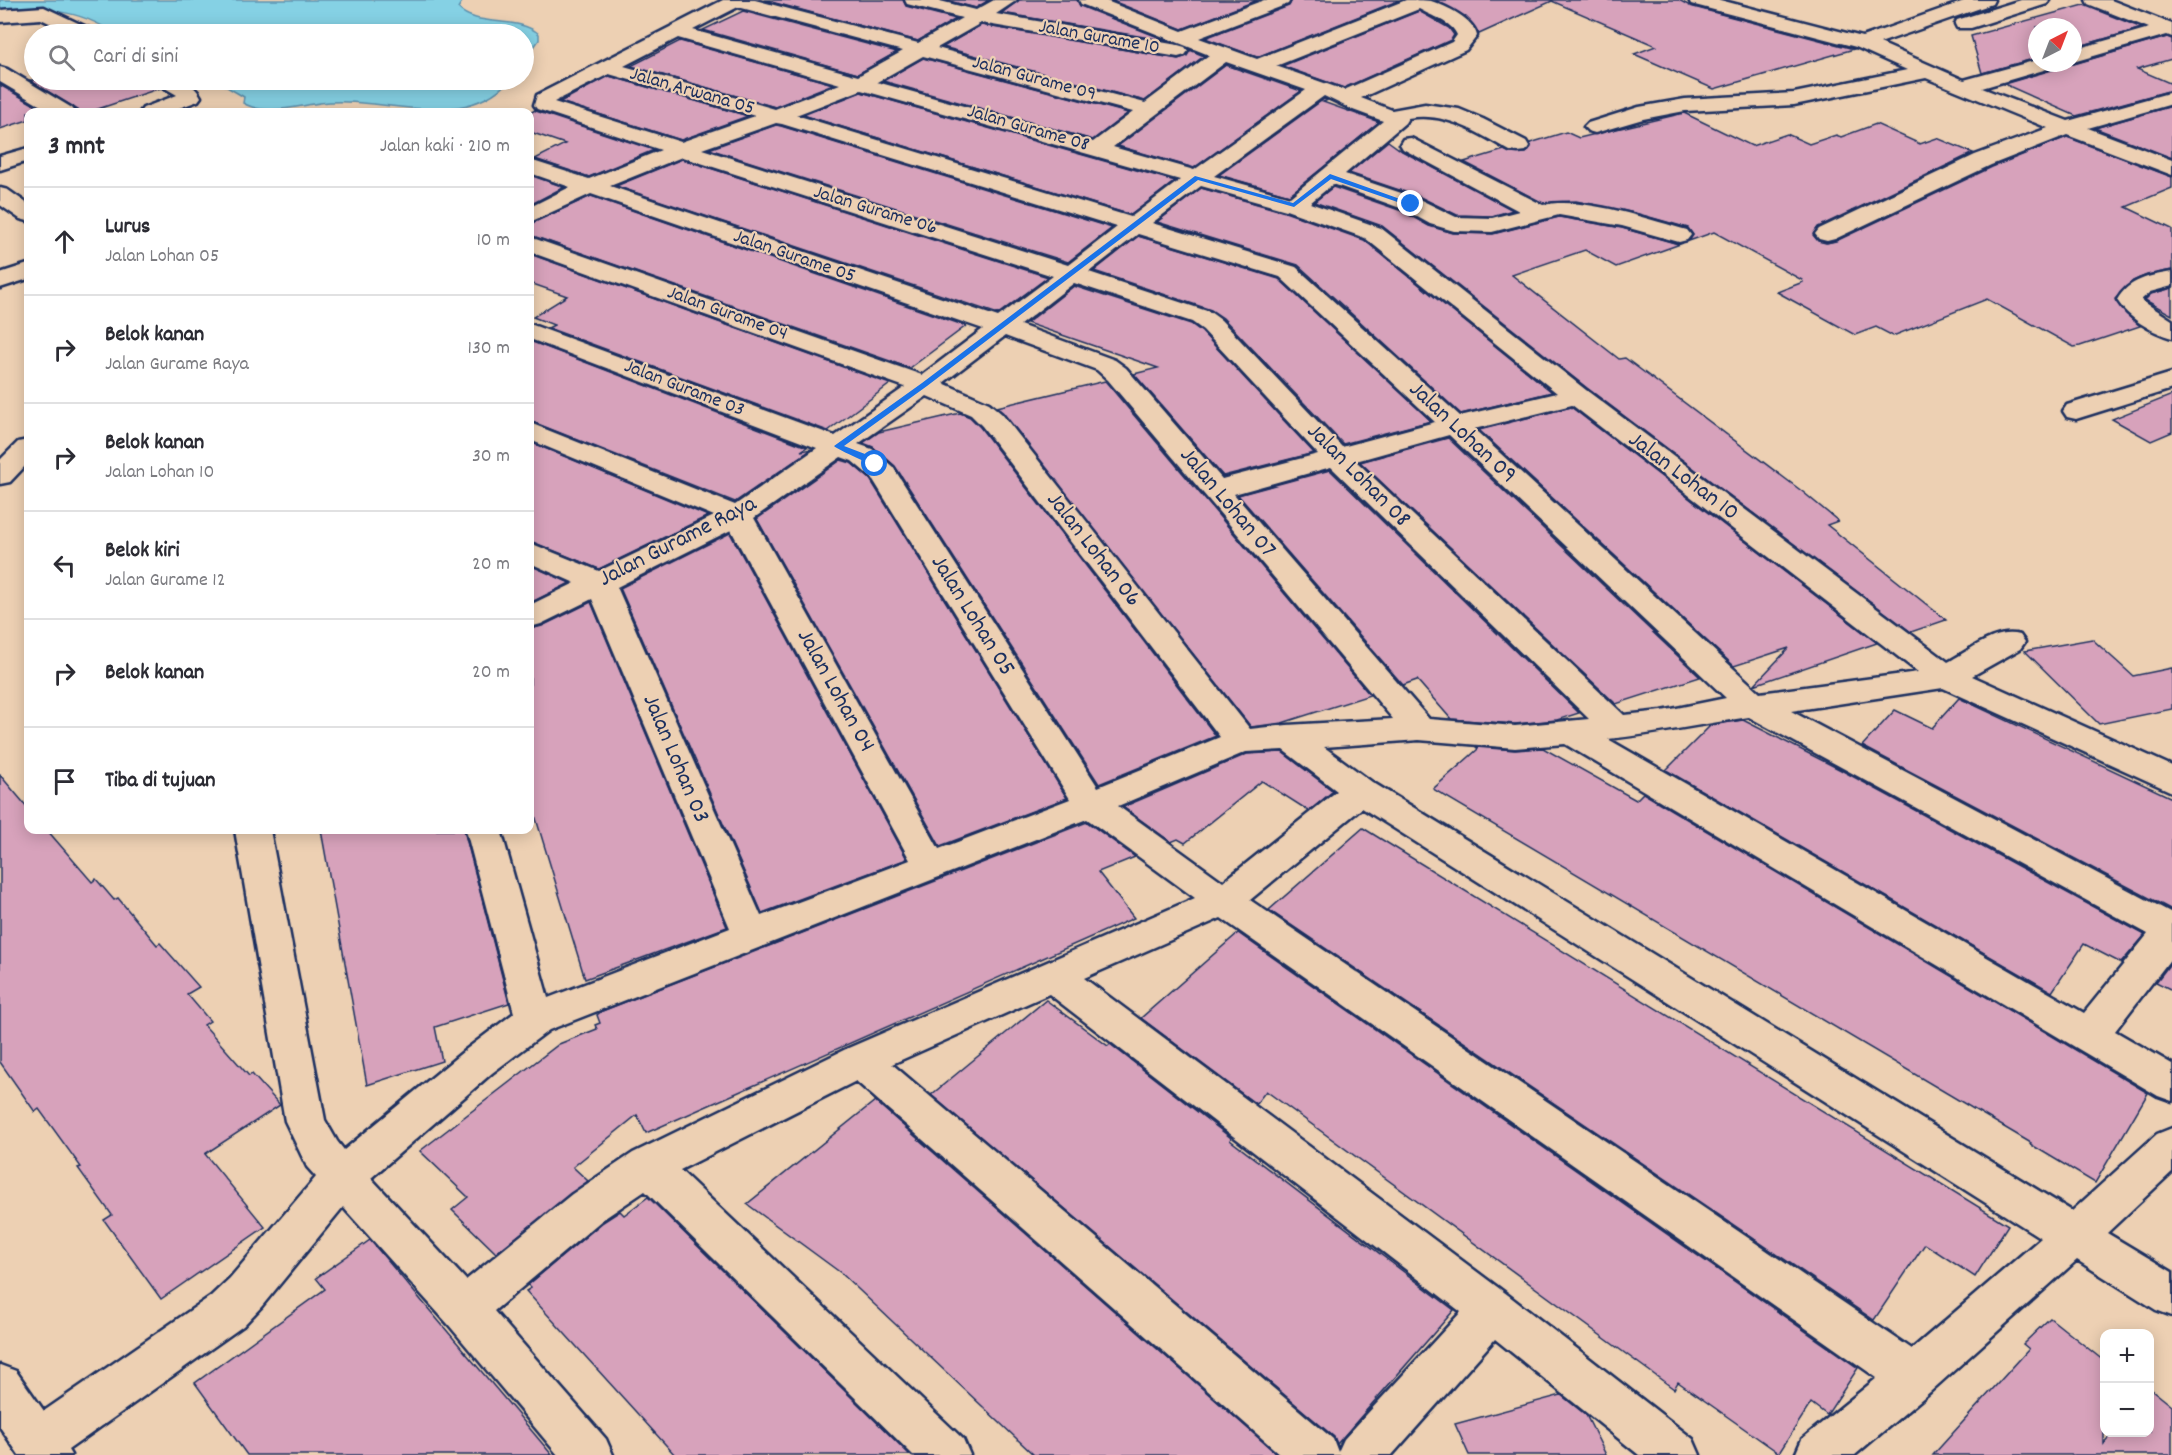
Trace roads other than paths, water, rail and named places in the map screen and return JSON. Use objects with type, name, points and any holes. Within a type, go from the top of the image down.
[{"type":"street","points":[[607,67],[737,0]]},
{"type":"street","name":"Jalan Gurame 09","points":[[737,0],[1146,110]]},
{"type":"street","name":"Jalan Gurame 10","points":[[914,0],[980,17],[1221,56]]},
{"type":"street","points":[[534,213],[588,187],[679,150],[776,116],[860,82],[1008,0]]},
{"type":"street","points":[[1088,0],[1221,56],[1322,88],[1346,97],[1360,106],[1395,118]]},
{"type":"street","points":[[1112,10],[1139,0]]},
{"type":"street","points":[[1181,38],[1281,0]]},
{"type":"street","points":[[1698,0],[1873,46],[1962,87],[2172,168]]},
{"type":"street","points":[[1873,46],[1985,0]]},
{"type":"street","points":[[1873,46],[2040,0]]},
{"type":"street","points":[[2095,0],[2170,30]]},
{"type":"street","points":[[1256,67],[1418,1],[1466,30],[1465,40],[1459,46],[1346,97]]},
{"type":"street","points":[[0,16],[44,13],[66,24]]},
{"type":"street","points":[[2082,54],[2170,30]]},
{"type":"street","name":"Jalan Gurame 08","points":[[675,31],[1197,178]]},
{"type":"street","name":"Jalan Gurame 10","points":[[1097,148],[1221,56]]},
{"type":"street","name":"Jalan Arwana 05","points":[[607,67],[1134,225]]},
{"type":"street","name":"Jalan Gurame 06","points":[[607,67],[544,99],[544,105],[679,150],[1072,273]]},
{"type":"street","points":[[1962,87],[2028,68]]},
{"type":"street","points":[[1594,127],[1639,113],[1686,105],[1794,99],[1930,71]]},
{"type":"street","points":[[0,73],[24,87]]},
{"type":"street","name":"Jalan Gurame Raya","points":[[534,615],[738,516],[925,385],[1134,225],[1322,88]]},
{"type":"street","points":[[28,90],[58,108]]},
{"type":"street","points":[[161,108],[191,97],[183,90]]},
{"type":"street","points":[[1827,234],[1983,160],[2066,128],[2172,98]]},
{"type":"street","points":[[1294,205],[1395,118],[1424,110],[1441,111],[1484,128],[1518,146]]},
{"type":"street","points":[[1410,144],[1538,212]]},
{"type":"street","points":[[0,164],[24,155]]},
{"type":"street","name":"Jalan Gurame 05","points":[[534,167],[1000,326]]},
{"type":"street","points":[[1330,176],[1402,201],[1438,219],[1454,224],[1492,225],[1538,212],[1565,208],[1625,220],[1679,235]]},
{"type":"street","name":"Jalan Lohan 10","points":[[1197,178],[1294,205],[1372,233],[1577,396],[1946,677],[2172,780]]},
{"type":"street","points":[[0,195],[24,211]]},
{"type":"street","name":"Jalan Lohan 09","points":[[1134,225],[1288,272],[1297,278],[1753,705],[2172,930]]},
{"type":"street","name":"Jalan Gurame 04","points":[[534,245],[925,385]]},
{"type":"street","points":[[0,281],[24,272]]},
{"type":"street","name":"Jalan Lohan 08","points":[[1072,273],[1208,321],[1336,458],[1616,726]]},
{"type":"street","points":[[2172,279],[2137,290],[2131,294],[2129,300],[2134,308],[2172,330]]},
{"type":"street","name":"Jalan Lohan 07","points":[[1000,326],[1106,365],[1117,374],[1419,729]]},
{"type":"street","name":"Jalan Gurame 03","points":[[534,332],[838,446]]},
{"type":"street","points":[[2076,411],[2172,381]]},
{"type":"street","name":"Jalan Lohan 06","points":[[925,385],[981,409],[992,420],[1241,741]]},
{"type":"street","points":[[1215,490],[1453,426],[1577,396]]},
{"type":"street","points":[[534,433],[738,516]]},
{"type":"street","name":"Jalan Lohan 05","points":[[838,446],[862,455],[883,473],[1090,804]]},
{"type":"street","points":[[0,476],[24,452]]},
{"type":"street","name":"Jalan Lohan 04","points":[[738,516],[931,866]]},
{"type":"street","points":[[534,554],[600,583]]},
{"type":"street","name":"Jalan Lohan 03","points":[[600,583],[751,935]]},
{"type":"street","points":[[0,1387],[43,1449],[227,1311],[246,1292],[342,1177],[478,1062],[535,1019],[1090,804],[1241,741],[1287,736],[1419,729],[1515,736],[1662,722],[1706,712],[1946,677],[2008,642]]},
{"type":"street","points":[[1570,732],[2172,1084]]},
{"type":"street","points":[[1287,736],[1360,790],[2172,1296]]},
{"type":"street","points":[[464,1309],[587,1208],[648,1166],[860,1060],[1224,901],[1360,790]]},
{"type":"street","points":[[1090,804],[1224,901],[1914,1377]]},
{"type":"street","points":[[253,834],[305,1121],[322,1154],[464,1309],[589,1455]]},
{"type":"street","points":[[484,834],[535,1019]]},
{"type":"street","points":[[2089,1036],[2172,930]]},
{"type":"street","points":[[1052,975],[1492,1310],[1676,1455]]},
{"type":"street","points":[[860,1060],[1316,1455]]},
{"type":"street","points":[[1819,1455],[1914,1377],[2172,1146]]},
{"type":"street","points":[[648,1166],[946,1455]]},
{"type":"street","points":[[1361,1455],[1492,1310]]},
{"type":"water","points":[[0,0],[463,0],[458,8],[466,14],[475,18],[514,24],[99,24],[73,14],[60,12],[0,13]]},
{"type":"water","points":[[534,31],[539,34],[539,40],[534,47]]},
{"type":"water","points":[[232,90],[499,90],[472,104],[450,108],[414,108],[337,102],[291,108],[256,108],[243,103],[244,97]]}]
